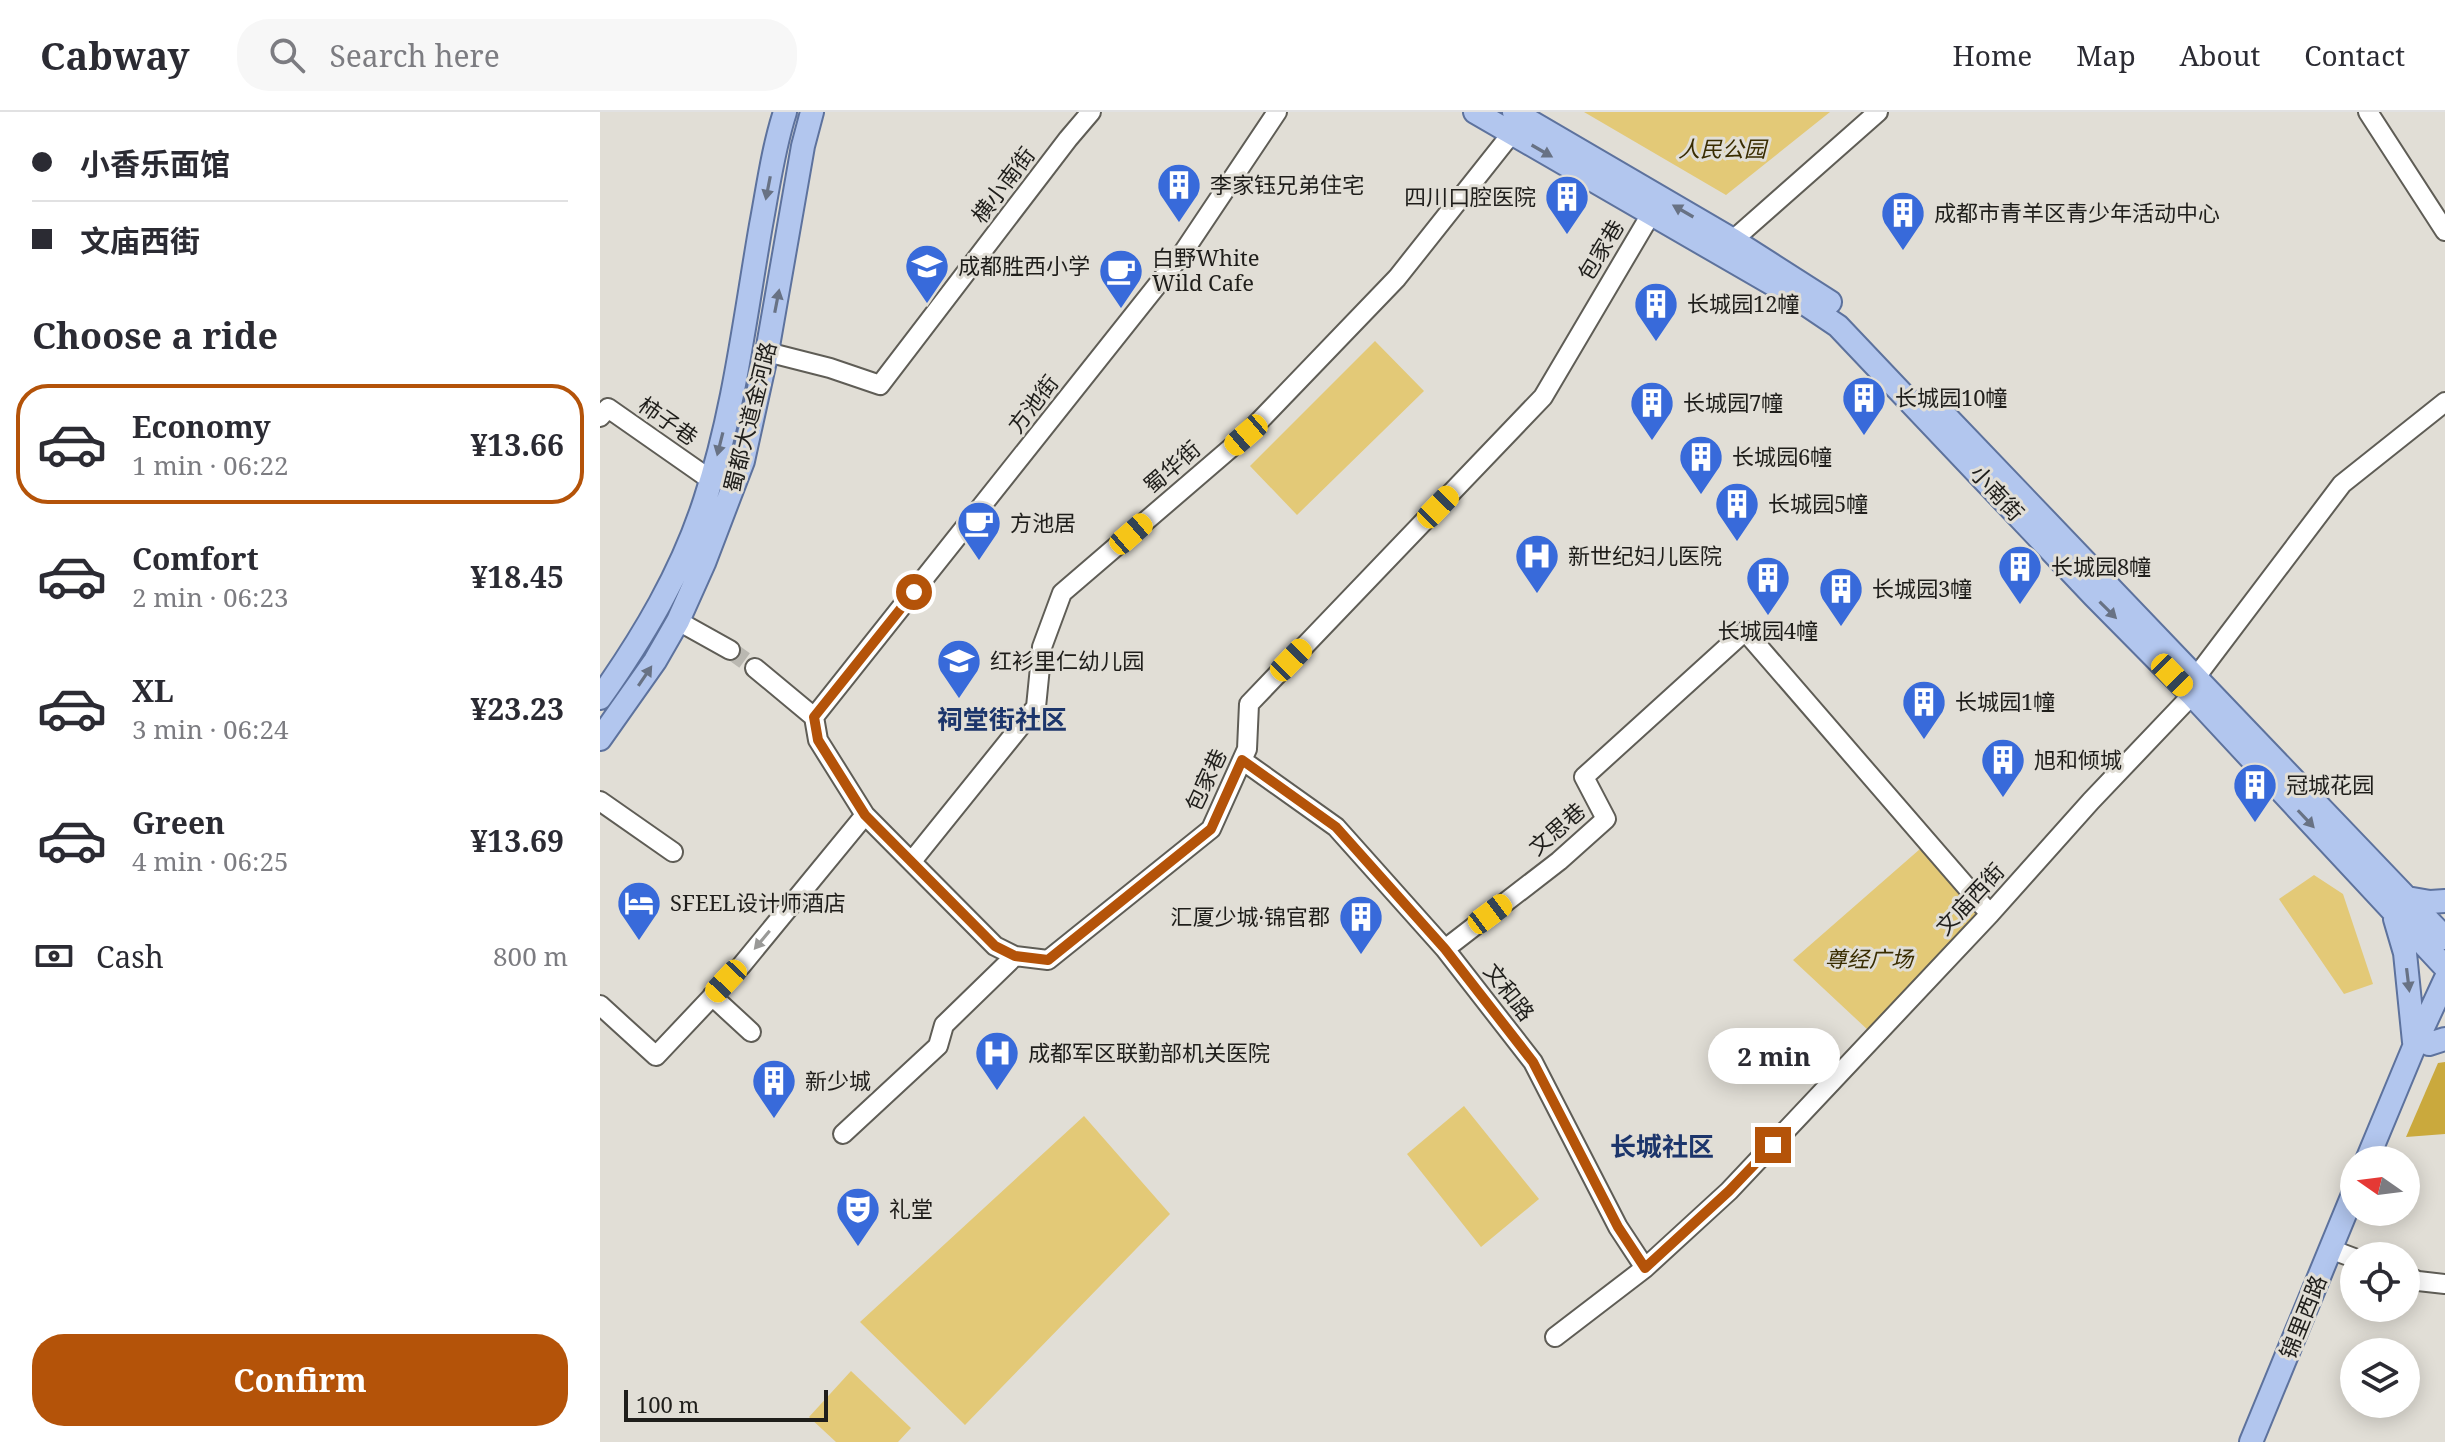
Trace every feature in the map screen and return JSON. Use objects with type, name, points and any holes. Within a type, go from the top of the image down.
[{"type":"main road","name":"蜀都大道金河路","points":[[600,698],[653,617],[680,566],[711,480],[730,402],[765,203],[785,112]]},
{"type":"main road","name":"蜀都大道金河路","points":[[600,739],[634,692],[678,621],[743,461],[767,352],[803,146],[812,112]]},
{"type":"main road","name":"小南街","points":[[1475,112],[1513,122],[1733,240],[1824,297],[1860,327],[2400,906],[2445,967]]},
{"type":"main road","name":"小南街","points":[[1513,122],[1651,214],[1795,297],[1838,326],[2094,596],[2194,686]]},
{"type":"main road","points":[[2429,1043],[2414,1029],[2400,906],[2445,901]]},
{"type":"main road","name":"小南街","points":[[2400,906],[2445,938]]},
{"type":"main road","points":[[2387,1146],[2429,1043],[2445,980]]},
{"type":"main road","points":[[2374,1146],[2445,1014]]},
{"type":"main road","name":"锦里西路","points":[[2251,1442],[2340,1257]]},
{"type":"main road","name":"锦里西路","points":[[2264,1442],[2340,1258]]},
{"type":"street","name":"横小南街","points":[[767,352],[880,385],[1091,112]]},
{"type":"street","name":"方池街","points":[[814,717],[1182,254],[1277,112]]},
{"type":"street","points":[[1733,240],[1878,112]]},
{"type":"street","points":[[2368,112],[2445,231]]},
{"type":"street","name":"蜀华街","points":[[912,861],[1036,707],[1042,647],[1062,593],[1246,435],[1397,278],[1513,122]]},
{"type":"street","name":"包家巷","points":[[1015,956],[1048,960],[1211,829],[1247,749],[1249,704],[1543,397],[1651,214]]},
{"type":"street","name":"文庙西街","points":[[1555,1337],[1645,1268],[1729,1191],[1990,914],[2194,686],[2342,484],[2445,402]]},
{"type":"street","name":"柿子巷","points":[[600,417],[608,408],[711,480]]},
{"type":"street","points":[[678,621],[730,650]]},
{"type":"street","name":"文思巷","points":[[1445,949],[1559,861],[1606,819],[1584,777],[1745,631],[1990,914]]},
{"type":"street","points":[[755,668],[814,717],[818,740],[865,815],[995,946],[1015,956],[944,1025],[938,1046],[843,1134]]},
{"type":"street","name":"文和路","points":[[1242,760],[1336,827],[1445,949],[1533,1062],[1618,1227],[1645,1268]]},
{"type":"street","points":[[600,801],[673,852]]},
{"type":"street","points":[[600,1005],[656,1056],[741,966],[865,815]]},
{"type":"street","points":[[712,996],[751,1032]]},
{"type":"street","points":[[2420,1281],[2445,1284]]},
{"type":"green space","name":"人民公园","points":[[1584,112],[1830,112],[1726,195]]},
{"type":"green space","points":[[1375,341],[1424,391],[1297,515],[1250,466]]},
{"type":"green space","name":"尊经广场","points":[[1920,849],[1978,915],[1869,1031],[1793,960]]},
{"type":"green space","points":[[2314,875],[2343,894],[2373,984],[2344,994],[2279,899]]},
{"type":"green space","points":[[1464,1106],[1539,1199],[1481,1247],[1407,1154]]},
{"type":"green space","points":[[1084,1116],[1170,1214],[965,1425],[860,1322]]},
{"type":"green space","points":[[851,1371],[911,1428],[898,1442],[836,1442],[809,1417]]},
{"type":"shaded area","points":[[2445,1062],[2445,1134],[2406,1137],[2438,1063]]},
{"type":"tunnel","points":[[730,650],[755,668]]},
{"type":"place","name":"李家钰兄弟住宅","points":[[1179,224]]},
{"type":"place","name":"四川口腔医院","points":[[1567,236]]},
{"type":"place","name":"成都市青羊区青少年活动中心","points":[[1903,252]]},
{"type":"place","name":"成都胜西小学","points":[[927,305]]},
{"type":"place","name":"白野White Wild Cafe","points":[[1121,310]]},
{"type":"place","name":"长城园12幢","points":[[1656,343]]},
{"type":"place","name":"长城园10幢","points":[[1864,437]]},
{"type":"place","name":"长城园7幢","points":[[1652,442]]},
{"type":"place","name":"长城园6幢","points":[[1701,496]]},
{"type":"place","name":"长城园5幢","points":[[1737,543]]},
{"type":"place","name":"方池居","points":[[979,562]]},
{"type":"place","name":"新世纪妇儿医院","points":[[1537,595]]},
{"type":"place","name":"长城园8幢","points":[[2020,606]]},
{"type":"place","name":"长城园4幢","points":[[1768,617]]},
{"type":"place","name":"长城园3幢","points":[[1841,628]]},
{"type":"place","name":"红衫里仁幼儿园","points":[[959,700]]},
{"type":"place","name":"长城园1幢","points":[[1924,741]]},
{"type":"place","name":"旭和倾城","points":[[2003,799]]},
{"type":"place","name":"冠城花园","points":[[2255,824]]},
{"type":"place","name":"SFEEL设计师酒店","points":[[639,942]]},
{"type":"place","name":"汇厦少城·锦官郡","points":[[1361,956]]},
{"type":"place","name":"成都军区联勤部机关医院","points":[[997,1092]]},
{"type":"place","name":"新少城","points":[[774,1120]]},
{"type":"place","name":"礼堂","points":[[858,1248]]},
{"type":"district","name":"祠堂街社区","points":[[1002,720]]},
{"type":"district","name":"长城社区","points":[[1662,1147]]},
{"type":"route","points":[[914,592],[814,717],[818,740],[865,815],[995,946],[1015,956],[1048,960],[1211,829],[1242,760],[1336,827],[1445,949],[1533,1062],[1618,1227],[1645,1268],[1729,1191],[1773,1145]]}]
